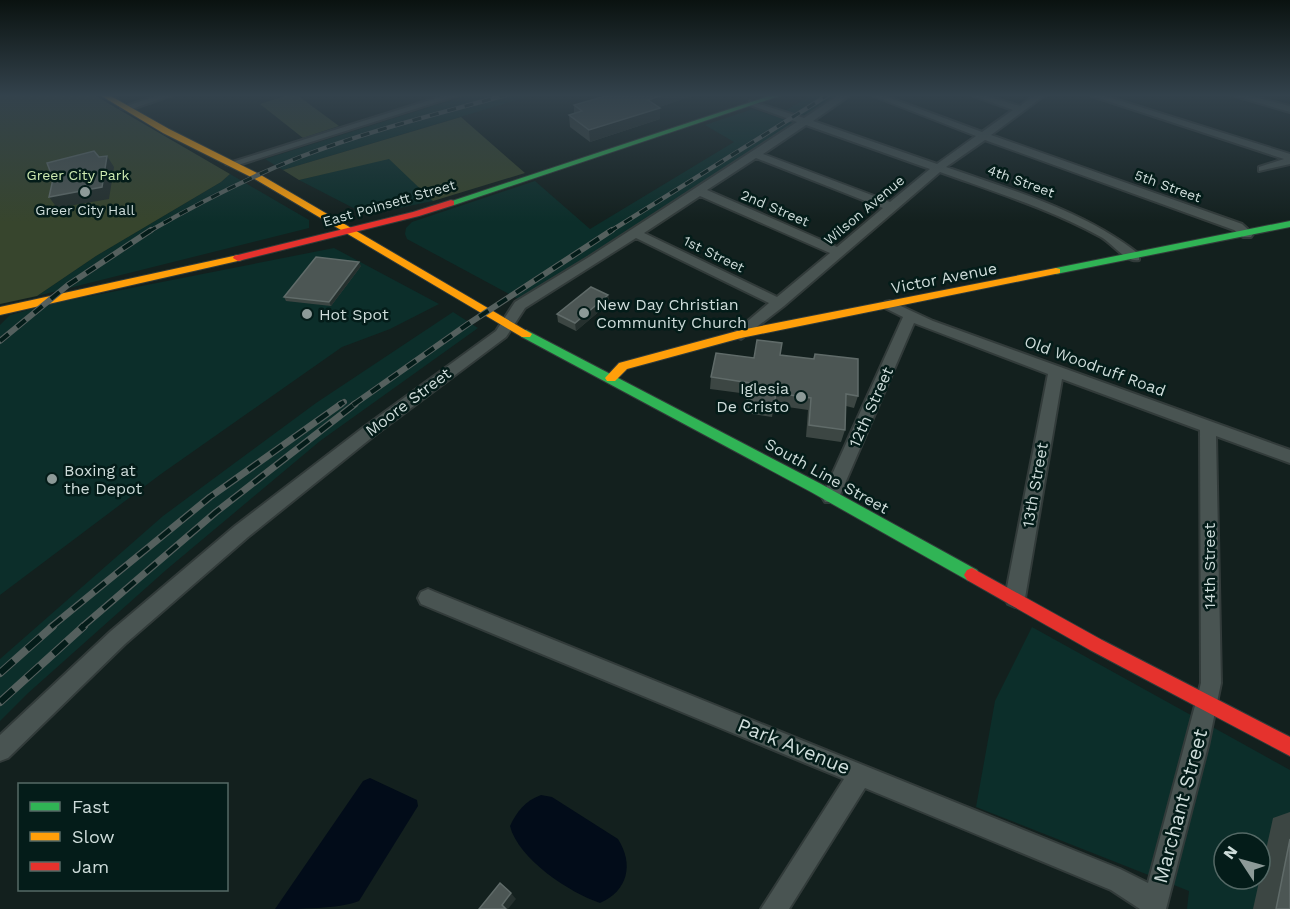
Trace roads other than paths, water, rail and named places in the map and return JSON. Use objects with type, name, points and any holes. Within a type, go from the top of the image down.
[{"type":"main road","name":"South Line Street","points":[[181,137],[509,325],[611,378],[1207,704],[1290,747]]},
{"type":"main road","name":"East Poinsett Street","points":[[0,311],[349,232],[416,214],[648,137]]},
{"type":"main road","name":"Victor Avenue","points":[[611,378],[623,366],[741,334],[1135,257],[1290,224]]},
{"type":"street","points":[[231,164],[316,137]]},
{"type":"street","name":"Moore Street","points":[[0,750],[40,709],[163,597],[264,513],[509,325],[520,305],[780,137]]},
{"type":"street","name":"4th Street","points":[[851,137],[1069,216],[1108,237],[1135,257]]},
{"type":"street","name":"Wilson Avenue","points":[[741,334],[938,168],[981,137]]},
{"type":"street","name":"5th Street","points":[[987,137],[1238,227],[1247,234]]},
{"type":"street","points":[[1225,137],[1290,159]]},
{"type":"street","points":[[754,154],[891,207]]},
{"type":"street","points":[[1263,169],[1290,159]]},
{"type":"street","name":"2nd Street","points":[[699,191],[839,252]]},
{"type":"street","name":"1st Street","points":[[635,232],[779,303]]},
{"type":"street","name":"Old Woodruff Road","points":[[891,305],[910,317],[1290,457]]},
{"type":"street","name":"12th Street","points":[[831,497],[910,317]]},
{"type":"street","name":"13th Street","points":[[1015,598],[1056,372]]},
{"type":"street","name":"14th Street","points":[[1207,704],[1211,682],[1208,427]]},
{"type":"street","name":"Park Avenue","points":[[428,598],[1120,881],[1154,906]]},
{"type":"street","name":"Marchant Street","points":[[1154,906],[1207,704]]},
{"type":"street","points":[[774,909],[860,774]]},
{"type":"water","points":[[370,778],[417,800],[418,806],[359,901],[330,907],[275,909],[363,781]]},
{"type":"water","points":[[541,795],[552,797],[618,839],[626,858],[626,876],[617,891],[609,898],[600,903],[574,891],[547,873],[523,851],[510,826],[526,803]]},
{"type":"railway","points":[[148,232],[261,174],[300,157],[357,137]]},
{"type":"railway","points":[[609,232],[760,137]]},
{"type":"railway","points":[[0,341],[68,285],[151,230]]},
{"type":"railway","points":[[353,405],[468,324],[612,230]]},
{"type":"railway","points":[[339,405],[344,402]]},
{"type":"railway","points":[[51,627],[210,497],[341,404]]},
{"type":"railway","points":[[82,627],[216,512],[355,404]]},
{"type":"railway","points":[[0,673],[53,626]]},
{"type":"railway","points":[[0,702],[84,626]]},
{"type":"place","name":"Greer City Hall","points":[[85,192]]},
{"type":"place","name":"New Day Christian Community Church","points":[[584,313]]},
{"type":"place","name":"Hot Spot","points":[[307,314]]},
{"type":"place","name":"Iglesia De Cristo","points":[[801,397]]},
{"type":"place","name":"Boxing at the Depot","points":[[52,479]]},
{"type":"park label","name":"Greer City Park","points":[[78,175]]}]
